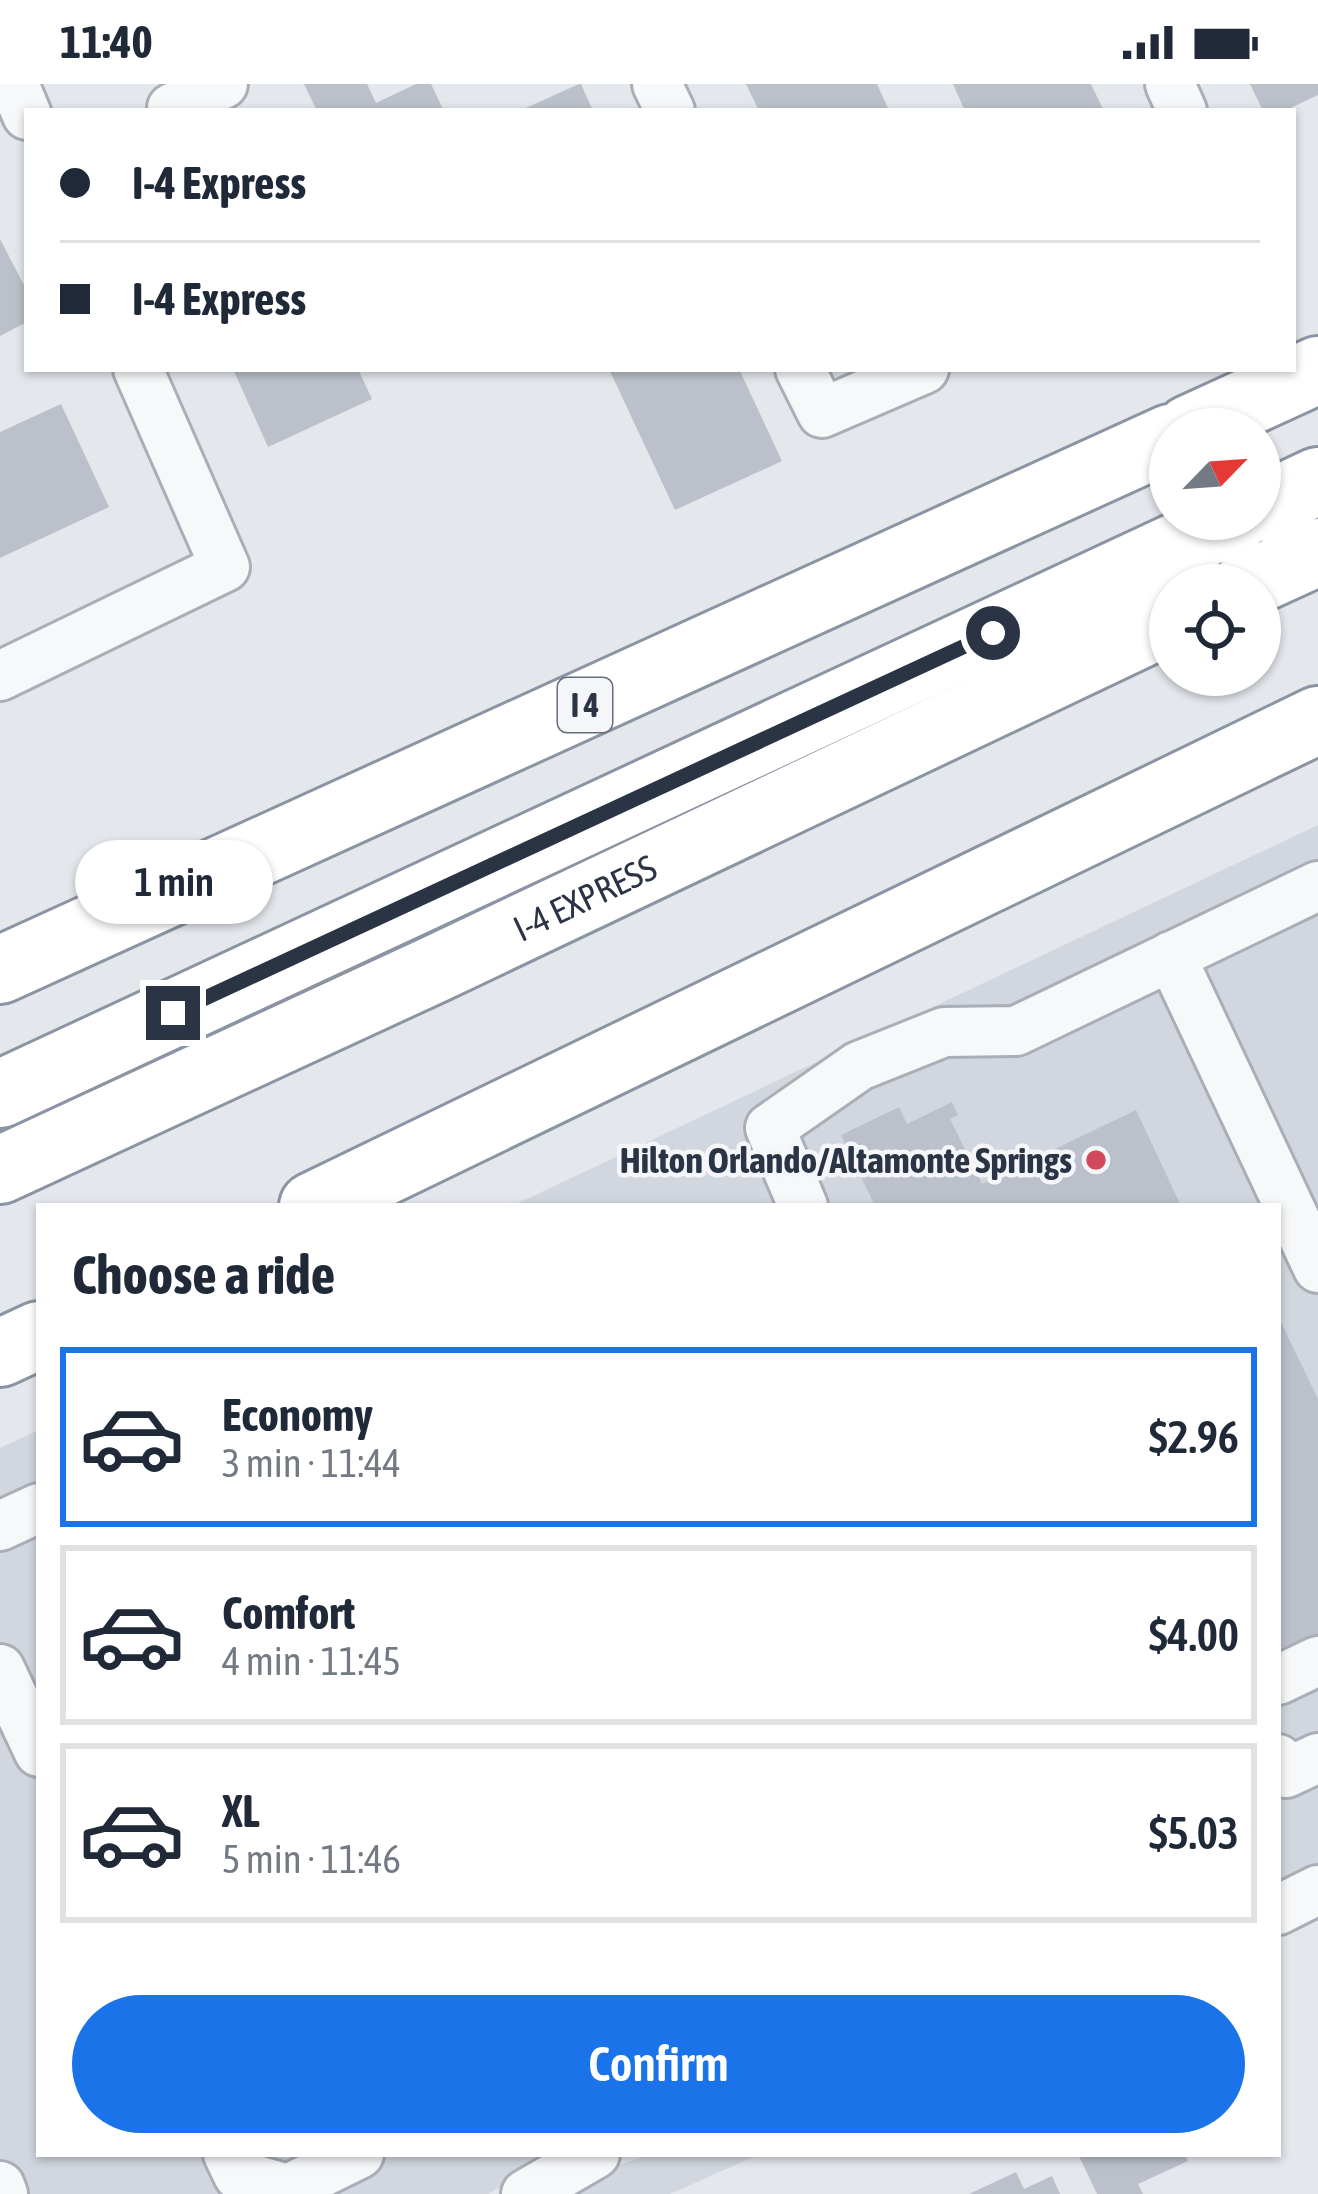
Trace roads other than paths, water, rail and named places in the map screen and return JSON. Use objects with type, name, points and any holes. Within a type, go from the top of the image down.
[{"type":"highway","points":[[1235,408],[1318,370]]},
{"type":"highway","name":"I 4","points":[[0,970],[1149,448]]},
{"type":"highway","points":[[1281,498],[1318,481]]},
{"type":"highway","name":"I-4 EXPRESS","points":[[0,1094],[1192,540]]},
{"type":"highway","points":[[1281,569],[1318,552]]},
{"type":"highway","name":"I-4 EXPRESS","points":[[0,1170],[1149,630]]},
{"type":"highway","points":[[320,1203],[1318,720]]},
{"type":"highway","points":[[0,1353],[36,1336]]},
{"type":"street","points":[[172,108],[223,84]]},
{"type":"street","points":[[0,676],[225,567],[139,372]]},
{"type":"street","points":[[802,372],[822,413],[917,372]]},
{"type":"street","points":[[802,1203],[770,1128],[859,1066],[944,1032],[1016,1031],[1318,886]]},
{"type":"street","points":[[1171,956],[1318,1268]]},
{"type":"street","points":[[0,1526],[36,1509]]},
{"type":"street","points":[[1281,1678],[1318,1660]]},
{"type":"street","points":[[0,1669],[36,1746]]},
{"type":"street","points":[[1281,1765],[1286,1773],[1318,1758]]},
{"type":"street","points":[[1281,1908],[1318,1890]]},
{"type":"street","points":[[229,2157],[238,2175],[290,2191],[353,2157]]},
{"type":"street","points":[[526,2194],[590,2157]]},
{"type":"place","name":"Hilton Orlando/Altamonte Springs","points":[[1096,1160]]}]
